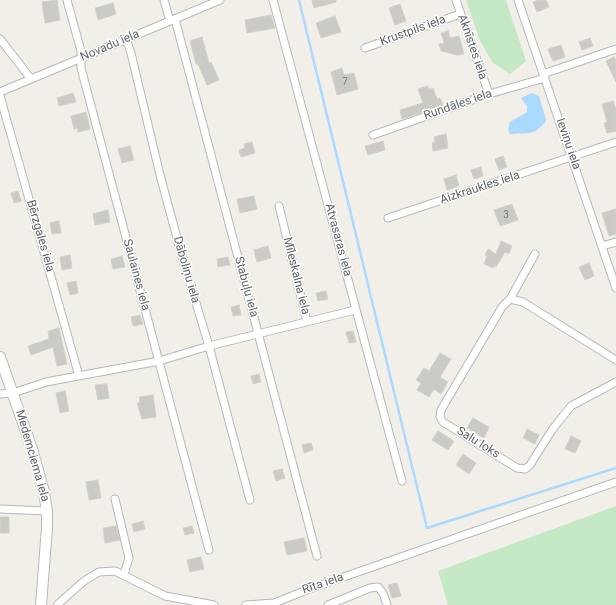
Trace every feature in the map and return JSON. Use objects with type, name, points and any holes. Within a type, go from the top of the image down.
[{"type":"street","name":"Saulaines iela","points":[[67,0],[81,51],[80,64],[209,550]]},
{"type":"street","name":"Stabuļu iela","points":[[164,0],[173,20],[318,556]]},
{"type":"street","name":"Novadu iela","points":[[0,92],[220,0]]},
{"type":"street","name":"Atvasaras iela","points":[[273,0],[402,481]]},
{"type":"street","name":"Aknīstes iela","points":[[456,0],[489,94]]},
{"type":"street","name":"Ieviņu iela","points":[[518,0],[616,288]]},
{"type":"street","name":"Krustpils iela","points":[[365,48],[460,14]]},
{"type":"street","name":"Dāboliņu iela","points":[[126,39],[182,260],[209,346],[250,500]]},
{"type":"street","points":[[0,40],[31,79]]},
{"type":"street","name":"Rundāles iela","points":[[373,135],[544,76],[616,49]]},
{"type":"street","name":"Bērzgales iela","points":[[0,96],[79,376]]},
{"type":"street","name":"Aizkraukles iela","points":[[388,218],[573,158],[616,142]]},
{"type":"street","name":"Mīleskalna iela","points":[[279,206],[307,322],[355,310]]},
{"type":"street","points":[[602,246],[616,242]]},
{"type":"street","name":"Salu loks","points":[[535,254],[510,299],[502,307],[441,410],[440,417],[444,422],[517,468],[525,469],[530,465],[552,430],[571,406],[616,382]]},
{"type":"street","points":[[510,299],[523,302],[616,360]]},
{"type":"street","points":[[0,394],[14,393],[46,382],[159,361],[209,346],[307,322]]},
{"type":"street","name":"Medemciema iela","points":[[0,357],[14,393],[33,452],[47,511],[41,605]]},
{"type":"street","name":"Rīta iela","points":[[246,605],[275,604],[312,588],[616,482]]},
{"type":"street","points":[[115,499],[129,558],[124,574]]},
{"type":"street","points":[[0,509],[47,511]]},
{"type":"street","points":[[57,605],[84,581],[99,572],[115,571],[124,574],[165,596],[214,605]]},
{"type":"street","points":[[328,605],[370,588],[378,588],[383,593],[387,605]]},
{"type":"green space","points":[[466,0],[506,0],[526,61],[510,74],[493,63],[480,41]]},
{"type":"green space","points":[[616,506],[616,605],[448,605],[438,571]]},
{"type":"water","points":[[532,93],[539,96],[546,120],[545,123],[536,131],[510,134],[508,129],[510,122],[527,112],[527,106],[521,98]]},
{"type":"building","points":[[57,0],[60,20],[45,23],[42,2]]},
{"type":"building","points":[[312,0],[336,0],[336,2],[314,8]]},
{"type":"building","points":[[538,0],[546,0],[549,7],[537,12],[533,2]]},
{"type":"building","points":[[113,3],[116,14],[98,20],[95,8]]},
{"type":"building","points":[[400,4],[406,21],[395,25],[389,8]]},
{"type":"building","points":[[271,15],[275,28],[247,33],[245,20]]},
{"type":"building","points":[[335,16],[341,32],[321,38],[316,23]]},
{"type":"building","points":[[448,31],[450,38],[459,36],[464,54],[457,55],[441,51],[439,44],[444,43],[441,33]]},
{"type":"building","points":[[202,37],[209,63],[211,62],[219,80],[207,85],[198,64],[196,64],[190,41]]},
{"type":"building","points":[[590,38],[593,46],[582,50],[579,42]]},
{"type":"building","points":[[561,45],[565,57],[553,61],[548,49]]},
{"type":"building","points":[[614,57],[616,61],[616,82],[606,61]]},
{"type":"building","points":[[342,68],[344,75],[354,73],[358,89],[337,95],[331,72]]},
{"type":"building","points":[[428,86],[428,89],[433,88],[437,99],[440,98],[443,105],[402,119],[400,110],[423,103],[418,89]]},
{"type":"building","points":[[73,93],[76,102],[59,106],[57,98]]},
{"type":"building","points":[[613,101],[616,110],[616,131],[607,133],[604,123],[607,122],[602,104]]},
{"type":"building","points":[[86,112],[90,129],[78,132],[77,128],[74,129],[71,116]]},
{"type":"building","points":[[446,134],[448,148],[433,151],[432,143],[435,142],[434,137]]},
{"type":"building","points":[[383,141],[385,150],[368,155],[365,146]]},
{"type":"building","points":[[252,142],[255,153],[241,157],[239,150],[245,148],[244,144]]},
{"type":"building","points":[[130,146],[134,160],[122,163],[118,149]]},
{"type":"building","points":[[503,156],[507,167],[499,170],[495,159]]},
{"type":"building","points":[[481,167],[483,176],[474,179],[471,170]]},
{"type":"building","points":[[456,175],[459,186],[447,190],[444,179]]},
{"type":"building","points":[[18,191],[21,201],[14,203],[11,193]]},
{"type":"building","points":[[254,196],[257,209],[240,213],[237,199]]},
{"type":"building","points":[[512,204],[518,220],[500,226],[494,210]]},
{"type":"building","points":[[616,209],[616,234],[609,236],[602,213]]},
{"type":"building","points":[[108,210],[110,222],[95,225],[93,214]]},
{"type":"building","points":[[59,221],[61,233],[52,234],[50,223]]},
{"type":"building","points":[[501,241],[512,246],[509,254],[505,252],[496,267],[494,266],[493,268],[484,264],[487,256],[485,255],[488,249],[496,254]]},
{"type":"building","points":[[268,246],[271,258],[257,262],[254,250]]},
{"type":"building","points":[[70,255],[72,268],[62,270],[60,257]]},
{"type":"building","points":[[122,256],[125,267],[113,269],[111,259]]},
{"type":"building","points":[[228,257],[230,265],[218,267],[217,259]]},
{"type":"building","points":[[589,263],[594,276],[585,280],[579,267]]},
{"type":"building","points":[[76,281],[78,293],[70,295],[67,283]]},
{"type":"building","points":[[326,291],[328,299],[318,301],[316,293]]},
{"type":"building","points":[[239,305],[241,315],[233,316],[231,307]]},
{"type":"building","points":[[140,315],[143,324],[133,326],[131,317]]},
{"type":"building","points":[[59,328],[67,364],[57,366],[53,347],[31,355],[28,346],[49,339],[48,331]]},
{"type":"building","points":[[353,331],[356,342],[349,343],[346,332]]},
{"type":"building","points":[[440,353],[451,359],[440,377],[448,382],[441,394],[434,389],[429,397],[417,390],[421,383],[416,380],[424,368],[429,371]]},
{"type":"building","points":[[259,374],[261,382],[253,384],[251,376]]},
{"type":"building","points":[[107,384],[109,398],[98,400],[95,385]]},
{"type":"building","points":[[65,391],[69,411],[60,413],[56,393]]},
{"type":"building","points":[[153,395],[156,417],[142,419],[137,403],[140,403],[139,397]]},
{"type":"building","points":[[473,418],[489,427],[484,438],[467,428]]},
{"type":"building","points":[[527,429],[539,435],[535,444],[523,438]]},
{"type":"building","points":[[438,431],[454,441],[448,450],[432,440]]},
{"type":"building","points":[[571,436],[581,441],[575,453],[565,449]]},
{"type":"building","points":[[311,443],[313,450],[304,453],[302,445]]},
{"type":"building","points":[[463,454],[476,463],[469,474],[456,465]]},
{"type":"building","points":[[282,469],[285,478],[276,481],[273,471]]},
{"type":"building","points":[[98,480],[101,498],[89,500],[86,482]]},
{"type":"building","points":[[0,517],[9,517],[9,533],[0,533]]},
{"type":"building","points":[[143,521],[145,529],[134,532],[132,524]]},
{"type":"building","points":[[116,526],[120,540],[105,543],[103,528]]},
{"type":"building","points":[[192,526],[194,533],[185,535],[183,528]]},
{"type":"building","points":[[304,538],[307,551],[287,555],[284,542]]},
{"type":"building","points":[[201,557],[204,569],[190,572],[187,560]]},
{"type":"building","points":[[397,583],[401,596],[392,598],[388,585]]},
{"type":"waterway","points":[[299,0],[427,528],[616,468]]}]
